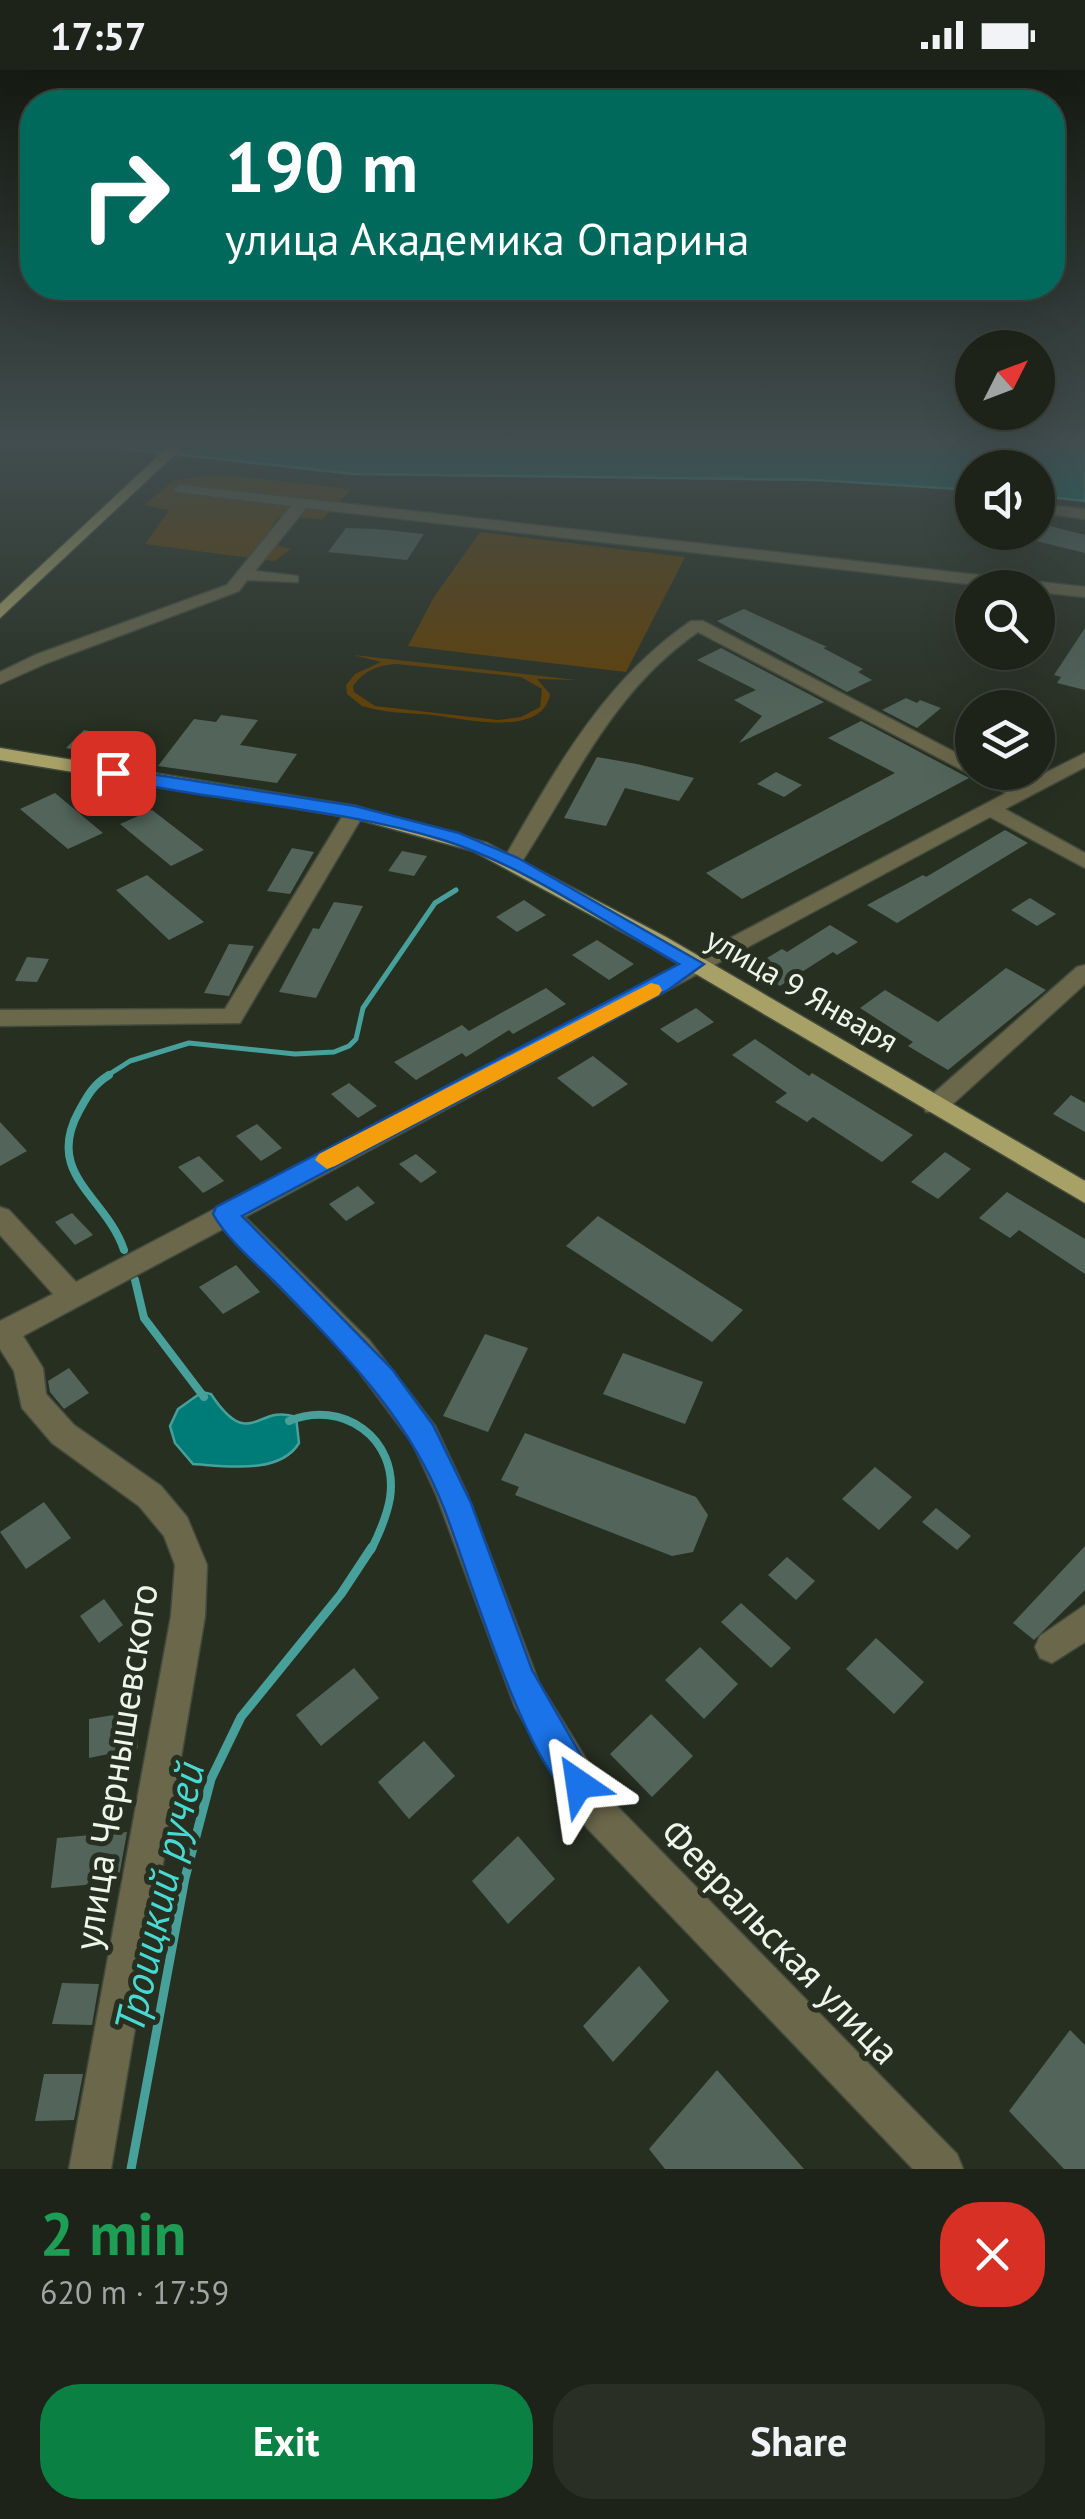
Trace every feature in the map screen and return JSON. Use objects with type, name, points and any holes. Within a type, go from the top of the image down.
[{"type":"main road","points":[[0,613],[75,542]]},
{"type":"main road","name":"улица 9 Января","points":[[6,756],[355,812],[453,837],[512,862],[694,964],[1085,1193]]},
{"type":"street","points":[[0,679],[40,658],[233,588],[270,542]]},
{"type":"street","points":[[640,542],[1085,592]]},
{"type":"street","points":[[243,575],[292,579]]},
{"type":"street","points":[[512,862],[604,708],[653,659],[696,625],[955,759]]},
{"type":"street","points":[[2,1334],[1085,759]]},
{"type":"street","points":[[1016,790],[1020,792]]},
{"type":"street","points":[[990,809],[1085,862]]},
{"type":"street","points":[[0,1018],[232,1017],[355,812]]},
{"type":"street","points":[[935,1106],[1085,972]]},
{"type":"street","name":"Февральская улица","points":[[225,1214],[383,1376],[423,1434],[456,1503],[519,1677],[558,1753],[600,1815],[942,2169]]},
{"type":"street","points":[[0,1217],[72,1296]]},
{"type":"street","name":"улица Чернышевского","points":[[2,1334],[28,1368],[32,1399],[63,1434],[150,1496],[176,1527],[191,1565],[188,1616],[176,1690],[90,2169]]},
{"type":"street","points":[[1052,1647],[1085,1620]]},
{"type":"shaded area","points":[[263,542],[291,549],[274,561],[145,544]]},
{"type":"shaded area","points":[[473,542],[562,542],[685,557],[626,672],[408,646],[434,597]]},
{"type":"shaded area","points":[[353,655],[577,680],[537,679],[550,694],[544,708],[533,717],[480,722],[362,706],[347,694],[346,685],[355,674],[381,662]],"holes":[[[397,664],[521,677],[542,689],[540,707],[521,717],[498,720],[375,706],[354,692],[353,686],[372,669]]]},
{"type":"water","points":[[202,1392],[211,1394],[235,1421],[245,1424],[283,1414],[296,1417],[299,1443],[279,1460],[266,1464],[193,1464],[175,1443],[170,1426],[178,1409]]},
{"type":"building","points":[[336,542],[419,542],[407,560],[328,552]]},
{"type":"building","points":[[1055,542],[1085,542],[1085,553],[1055,546]]},
{"type":"building","points":[[744,609],[827,647],[823,648],[863,669],[858,672],[872,680],[847,692],[717,621]]},
{"type":"building","points":[[1085,628],[1085,690],[1057,683],[1061,677],[1054,675]]},
{"type":"building","points":[[721,648],[824,702],[739,743],[762,716],[734,700],[756,690],[697,660]]},
{"type":"building","points":[[906,698],[941,708],[917,728],[882,710]]},
{"type":"building","points":[[221,715],[258,720],[240,745],[297,754],[277,783],[158,766],[194,719],[216,722]]},
{"type":"building","points":[[861,721],[955,771],[955,785],[742,899],[706,873],[895,773],[828,738]]},
{"type":"building","points":[[84,730],[109,735],[91,753],[66,748]]},
{"type":"building","points":[[597,757],[694,778],[679,801],[625,788],[606,826],[564,818]]},
{"type":"building","points":[[776,772],[802,785],[784,797],[757,784]]},
{"type":"building","points":[[55,793],[103,833],[68,849],[20,809]]},
{"type":"building","points":[[152,810],[204,850],[171,866],[120,824]]},
{"type":"building","points":[[1005,830],[1028,843],[897,923],[867,905],[923,875],[926,877]]},
{"type":"building","points":[[292,848],[314,852],[290,894],[267,891]]},
{"type":"building","points":[[402,851],[427,856],[414,876],[388,871]]},
{"type":"building","points":[[147,875],[204,922],[169,940],[116,890]]},
{"type":"building","points":[[1030,898],[1056,914],[1037,926],[1011,910]]},
{"type":"building","points":[[524,900],[546,915],[517,932],[496,917]]},
{"type":"building","points":[[334,902],[363,906],[316,998],[279,992],[313,928],[319,929]]},
{"type":"building","points":[[830,925],[858,942],[837,955],[833,952],[780,986],[752,967],[782,949],[787,952]]},
{"type":"building","points":[[597,940],[634,964],[609,980],[572,955]]},
{"type":"building","points":[[229,944],[254,946],[229,996],[204,993]]},
{"type":"building","points":[[27,957],[49,959],[37,982],[15,981]]},
{"type":"building","points":[[1006,968],[1046,990],[948,1070],[908,1046],[913,1042],[860,1008],[885,990],[938,1022]]},
{"type":"building","points":[[546,988],[566,1004],[513,1034],[509,1030],[466,1057],[462,1053],[416,1080],[394,1062],[462,1025],[469,1031]]},
{"type":"building","points":[[696,1008],[714,1022],[678,1043],[660,1029]]},
{"type":"building","points":[[755,1039],[809,1076],[812,1073],[913,1135],[882,1162],[813,1117],[807,1122],[775,1102],[787,1093],[732,1055]]},
{"type":"building","points":[[593,1056],[628,1084],[593,1107],[557,1078]]},
{"type":"building","points":[[349,1083],[377,1106],[358,1118],[331,1094]]},
{"type":"building","points":[[1071,1095],[1085,1103],[1085,1132],[1053,1114]]},
{"type":"building","points":[[0,1122],[27,1151],[0,1166]]},
{"type":"building","points":[[257,1124],[282,1148],[261,1161],[236,1136]]},
{"type":"building","points":[[945,1152],[971,1169],[938,1199],[911,1182]]},
{"type":"building","points":[[416,1154],[437,1172],[421,1183],[399,1164]]},
{"type":"building","points":[[199,1156],[224,1181],[203,1193],[178,1167]]},
{"type":"building","points":[[358,1186],[375,1203],[346,1221],[329,1204]]},
{"type":"building","points":[[1007,1192],[1085,1239],[1085,1274],[1019,1230],[1010,1238],[979,1218]]},
{"type":"building","points":[[72,1213],[93,1235],[75,1245],[55,1222]]},
{"type":"building","points":[[598,1216],[743,1310],[712,1342],[566,1246]]},
{"type":"building","points":[[236,1265],[260,1292],[223,1314],[199,1287]]},
{"type":"building","points":[[485,1334],[528,1348],[488,1432],[443,1416]]},
{"type":"building","points":[[623,1353],[703,1382],[685,1424],[603,1394]]},
{"type":"building","points":[[69,1368],[89,1393],[64,1409],[50,1392],[48,1381]]},
{"type":"building","points":[[525,1433],[696,1497],[708,1515],[693,1552],[672,1556],[515,1495],[519,1487],[501,1480]]},
{"type":"building","points":[[875,1467],[912,1497],[879,1530],[842,1499]]},
{"type":"building","points":[[44,1502],[71,1538],[26,1569],[0,1532]]},
{"type":"building","points":[[936,1508],[971,1536],[957,1550],[922,1522]]},
{"type":"building","points":[[1085,1546],[1085,1590],[1034,1640],[1013,1623]]},
{"type":"building","points":[[787,1557],[815,1581],[796,1600],[768,1575]]},
{"type":"building","points":[[104,1599],[123,1625],[99,1643],[80,1616]]},
{"type":"building","points":[[741,1603],[791,1648],[771,1668],[721,1622]]},
{"type":"building","points":[[876,1638],[924,1682],[894,1714],[846,1669]]},
{"type":"building","points":[[700,1647],[738,1684],[704,1719],[665,1680]]},
{"type":"building","points":[[354,1668],[379,1698],[321,1746],[296,1715]]},
{"type":"building","points":[[138,1711],[138,1748],[89,1758],[89,1719]]},
{"type":"building","points":[[651,1714],[693,1756],[652,1797],[610,1754]]},
{"type":"building","points":[[424,1741],[455,1776],[409,1819],[378,1782]]},
{"type":"building","points":[[127,1832],[118,1882],[51,1888],[57,1838]]},
{"type":"building","points":[[518,1836],[555,1879],[508,1924],[472,1881]]},
{"type":"building","points":[[639,1966],[669,2001],[613,2062],[583,2026]]},
{"type":"building","points":[[62,1983],[99,1984],[92,2025],[52,2024]]},
{"type":"building","points":[[1070,2030],[1085,2045],[1085,2169],[1064,2169],[1009,2111]]},
{"type":"building","points":[[717,2070],[804,2169],[665,2169],[649,2149]]},
{"type":"building","points":[[44,2074],[83,2074],[74,2120],[35,2121]]},
{"type":"waterway","name":"Троицкий ручей","points":[[105,1077],[130,1061],[189,1043],[295,1054],[334,1052],[349,1046],[356,1039],[363,1008],[435,903],[456,890]]},
{"type":"waterway","name":"Троицкий ручей","points":[[109,1075],[88,1095],[79,1111],[70,1133],[69,1152],[73,1169],[124,1250]]},
{"type":"waterway","name":"Троицкий ручей","points":[[135,1280],[144,1318],[204,1397]]},
{"type":"waterway","name":"Троицкий ручей","points":[[289,1421],[328,1415],[347,1420],[376,1441],[390,1477],[390,1498],[371,1550]]},
{"type":"waterway","name":"Троицкий ручей","points":[[131,2169],[185,1878],[211,1779],[241,1717],[341,1594],[372,1547]]},
{"type":"slow traffic","points":[[327,1160],[651,990]]},
{"type":"route","points":[[113,773],[355,812],[453,837],[512,862],[694,964],[225,1214],[383,1376],[423,1434],[456,1503],[519,1677],[558,1753],[579,1784]]}]
